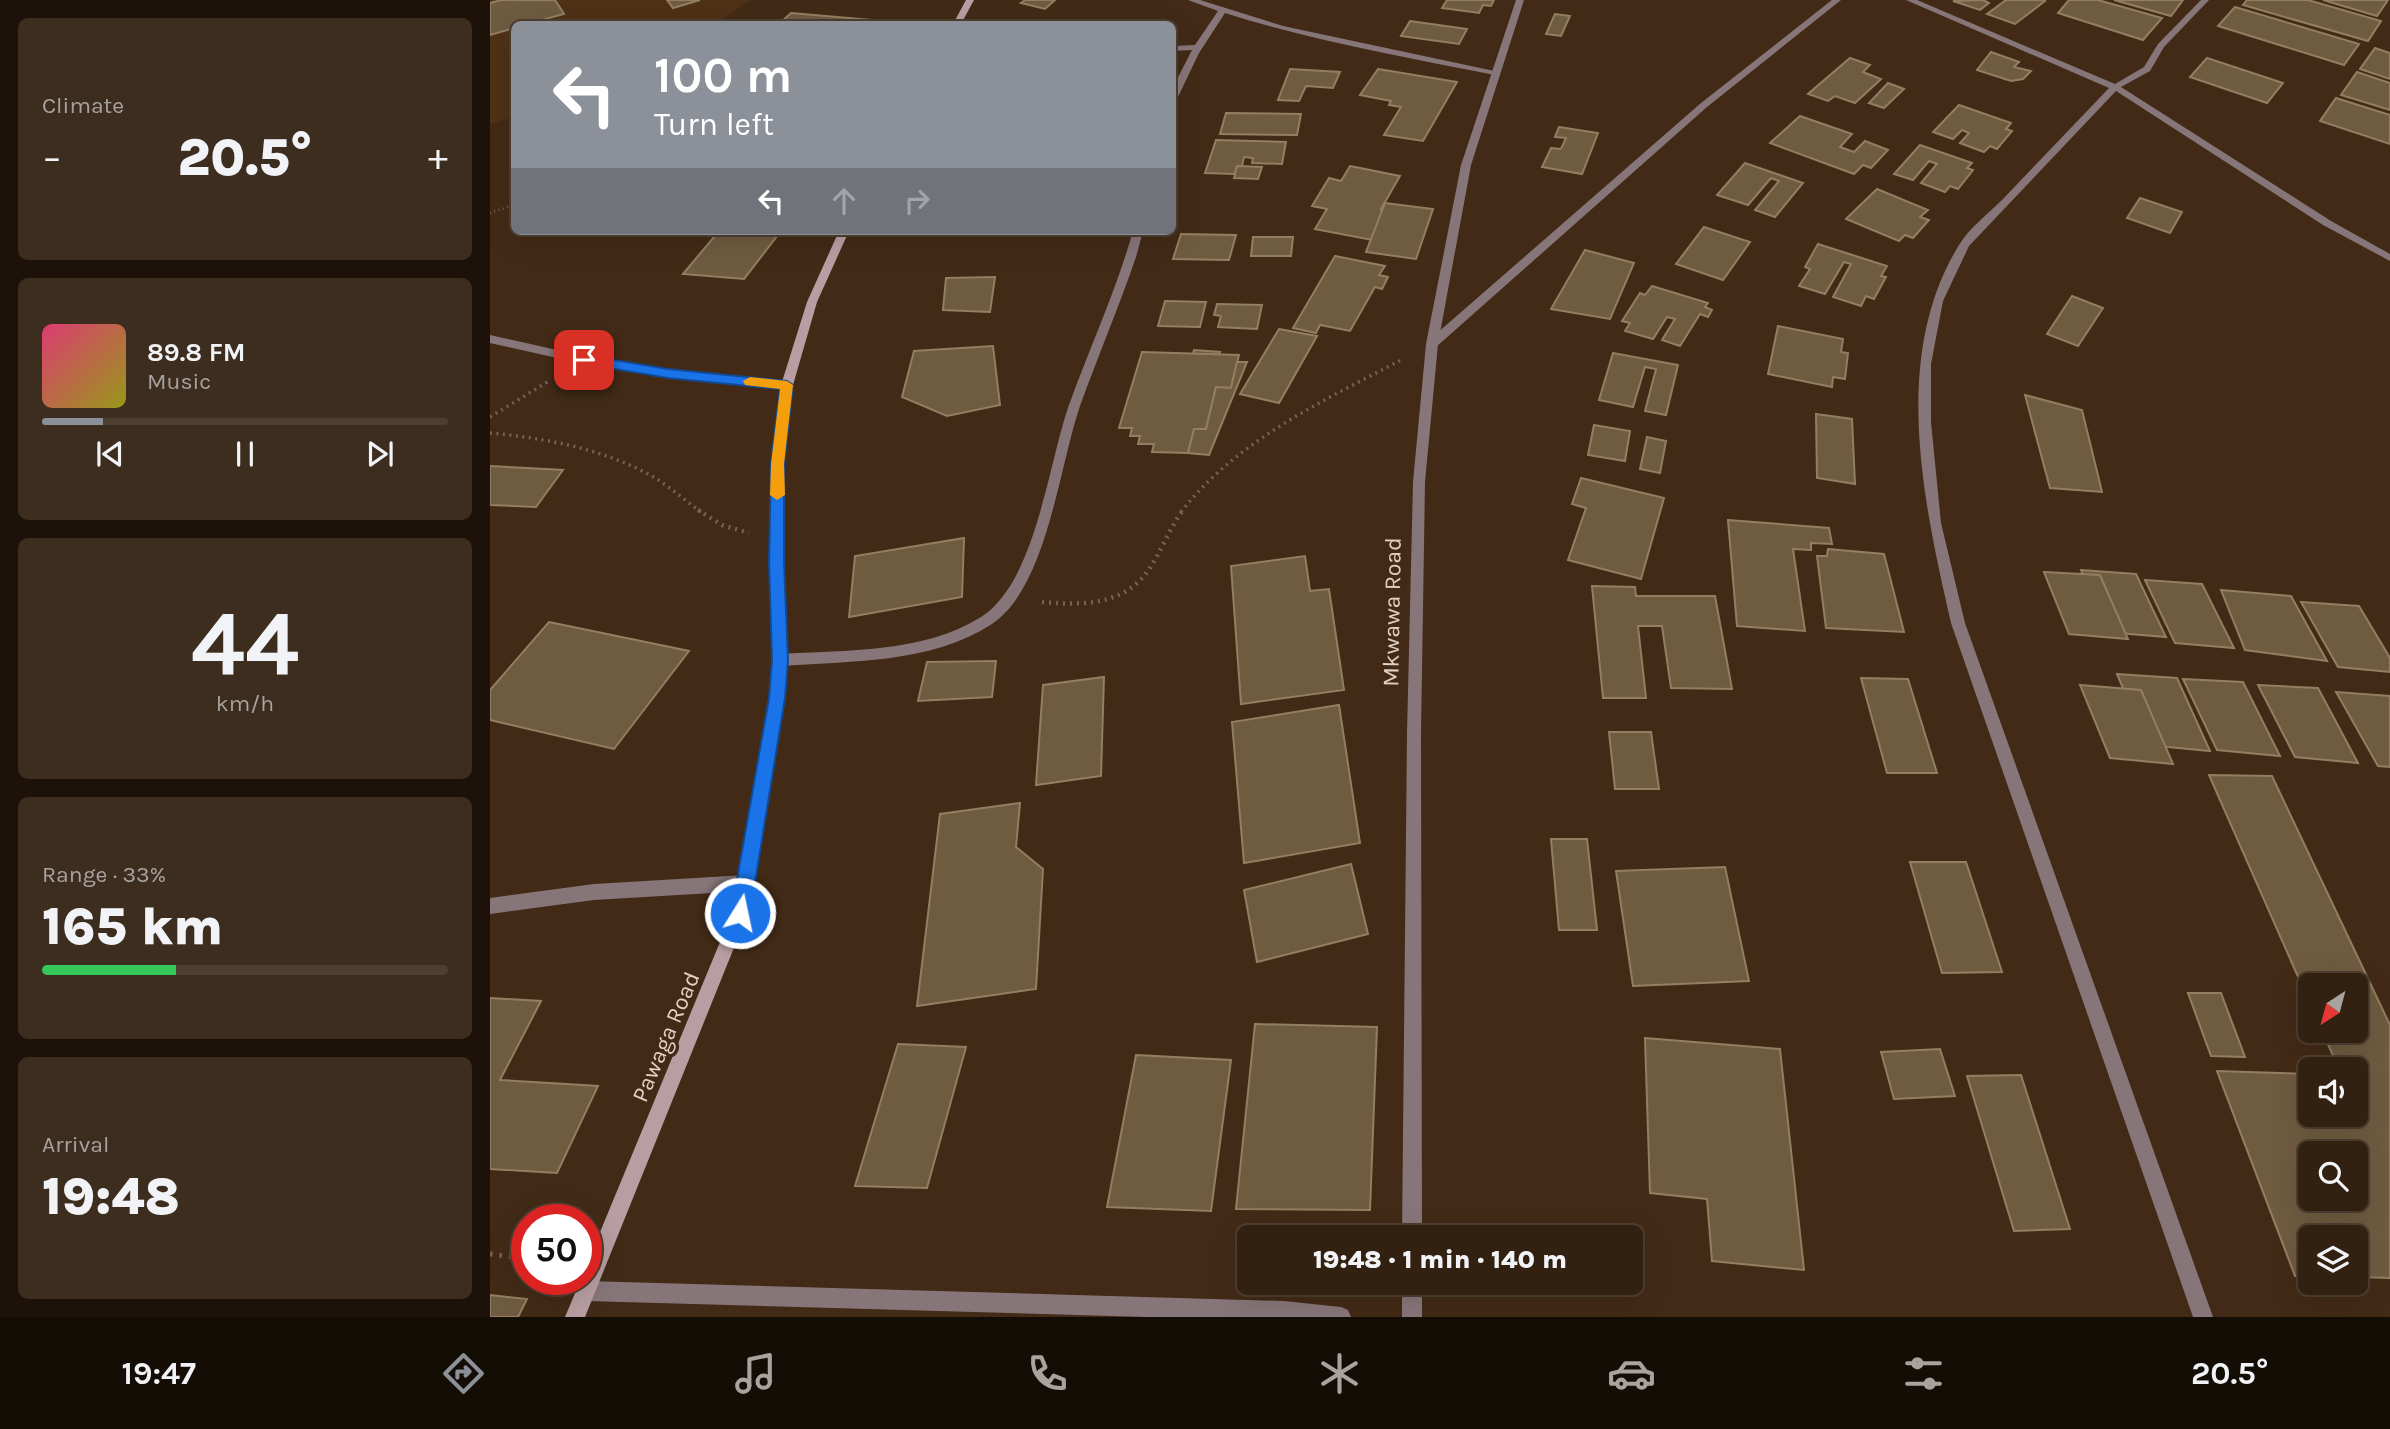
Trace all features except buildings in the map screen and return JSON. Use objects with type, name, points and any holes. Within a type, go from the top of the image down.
[{"type":"main road","points":[[959,21],[970,0]]},
{"type":"main road","name":"Pawaga Road","points":[[602,1254],[740,913],[775,716],[780,660],[778,464],[787,385],[812,302],[842,235]]},
{"type":"main road","name":"Pawaga Road","points":[[575,1317],[585,1295]]},
{"type":"street","points":[[1192,0],[1281,28],[1339,42],[1495,72]]},
{"type":"street","name":"Mkwawa Road","points":[[1412,1225],[1414,734],[1419,482],[1432,344],[1466,165],[1520,0]]},
{"type":"street","points":[[1432,344],[1704,106],[1837,0]]},
{"type":"street","points":[[1910,0],[2115,87],[2328,223],[2390,258]]},
{"type":"street","points":[[2203,1317],[1958,623],[1935,523],[1925,422],[1925,364],[1938,301],[1964,245],[2115,87],[2147,69],[2161,47],[2205,0]]},
{"type":"street","points":[[1176,90],[1197,47],[1224,9]]},
{"type":"street","points":[[1176,49],[1197,47]]},
{"type":"street","points":[[780,660],[915,648],[968,631],[987,620],[1009,598],[1023,574],[1044,517],[1066,431],[1095,350],[1121,291],[1137,235]]},
{"type":"street","points":[[490,339],[584,360],[668,374],[787,385]]},
{"type":"street","points":[[490,906],[594,892],[746,884]]},
{"type":"street","points":[[602,1291],[1284,1311],[1341,1317]]},
{"type":"street","points":[[1412,1295],[1412,1317]]},
{"type":"path","points":[[490,213],[511,206]]},
{"type":"path","points":[[1009,598],[1058,603],[1100,602],[1127,593],[1141,580],[1157,557],[1174,522],[1199,490],[1235,457],[1260,440],[1432,344]]},
{"type":"path","points":[[490,417],[584,360]]},
{"type":"path","points":[[490,433],[558,443],[595,455],[654,478],[721,527],[760,536],[777,536]]},
{"type":"path","points":[[490,1254],[511,1257]]},
{"type":"shaded area","points":[[490,0],[750,0],[721,21],[511,21],[511,118],[490,124]]},
{"type":"slow traffic","points":[[750,381],[787,385],[777,495]]},
{"type":"route","points":[[584,360],[668,374],[787,385],[778,464],[780,660],[777,698],[740,913]]}]
